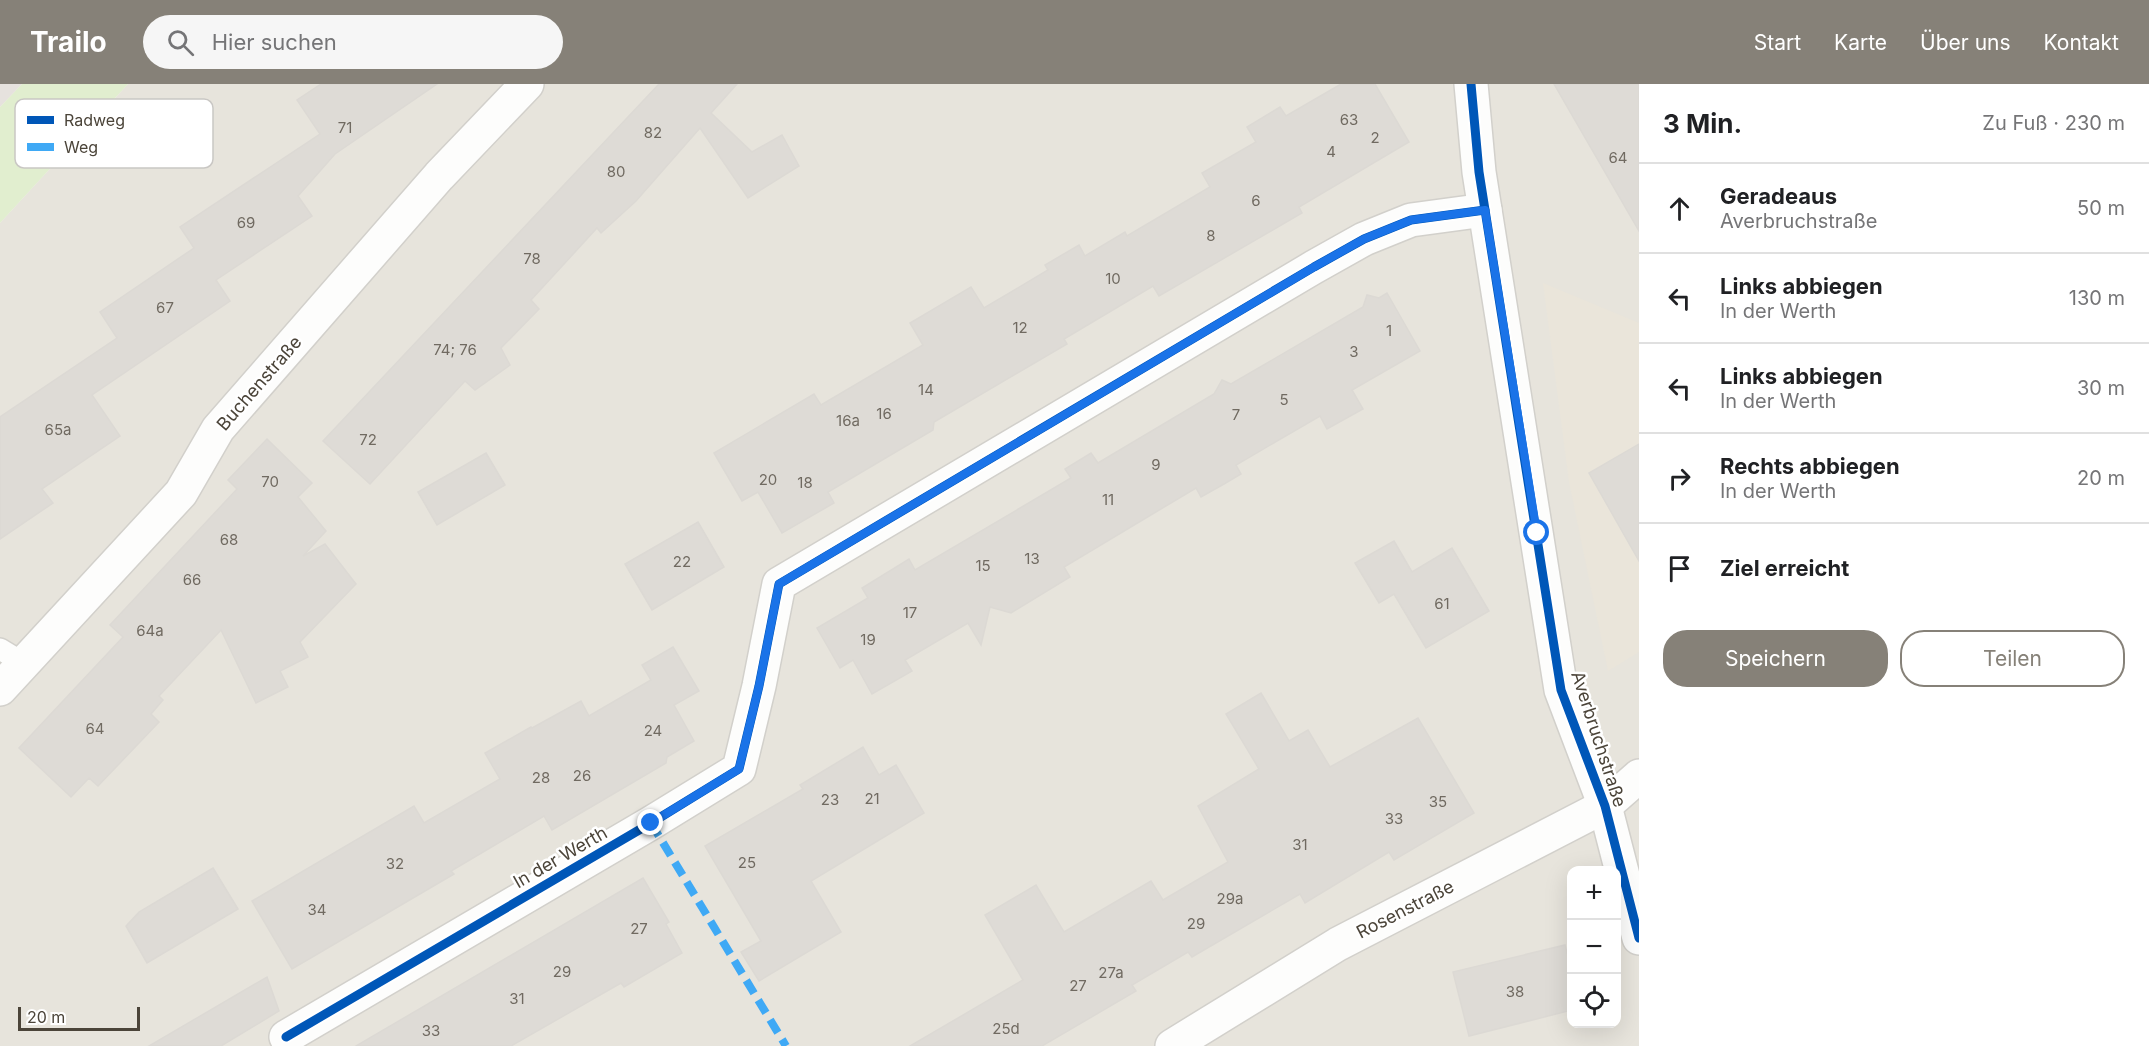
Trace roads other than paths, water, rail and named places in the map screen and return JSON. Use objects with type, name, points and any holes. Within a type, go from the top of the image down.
[{"type":"street","name":"Buchenstraße","points":[[0,688],[12,656],[181,493],[218,429],[439,176],[527,84]]},
{"type":"street","name":"Averbruchstraße","points":[[1471,84],[1479,172],[1561,690],[1605,806],[1639,938]]},
{"type":"street","name":"In der Werth","points":[[286,1037],[739,769],[759,686],[779,584],[1364,239],[1411,220],[1485,210]]},
{"type":"street","name":"Rosenstraße","points":[[1172,1046],[1338,944],[1605,806],[1639,776]]}]
